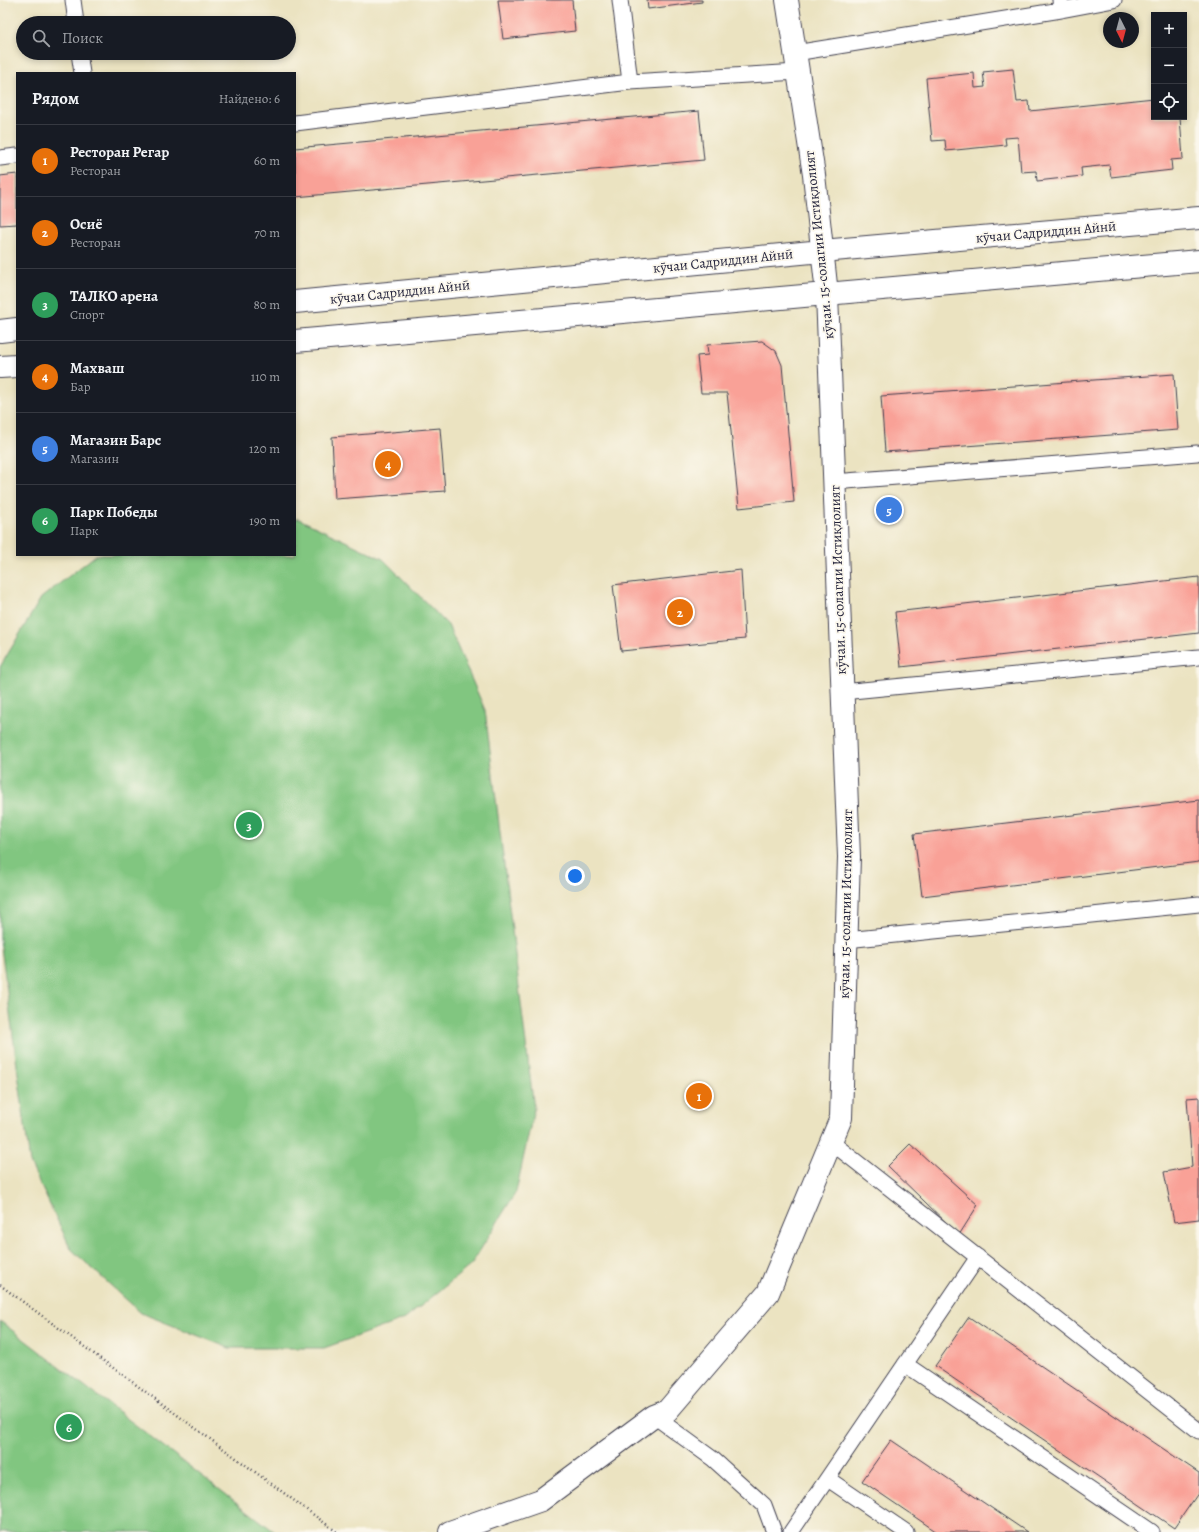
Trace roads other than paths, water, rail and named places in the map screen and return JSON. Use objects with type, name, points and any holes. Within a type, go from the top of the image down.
[{"type":"street","name":"кӯчаи. 15-солагии Истиқлолият","points":[[450,1532],[541,1500],[654,1416],[667,1411],[768,1293],[841,1118],[849,857],[827,294],[814,175],[787,0]]},
{"type":"street","name":"кӯчаи Садриддин Айнӣ","points":[[296,302],[822,251],[1199,218]]},
{"type":"street","points":[[296,341],[1199,261]]},
{"type":"street","points":[[0,331],[16,329]]},
{"type":"street","points":[[0,368],[16,366]]},
{"type":"lane","points":[[73,0],[75,16]]},
{"type":"lane","points":[[620,0],[630,82]]},
{"type":"lane","points":[[296,123],[797,62],[1061,5],[1114,0]]},
{"type":"lane","points":[[80,60],[82,72]]},
{"type":"lane","points":[[0,158],[16,156]]},
{"type":"lane","points":[[834,482],[1197,453]]},
{"type":"lane","points":[[842,692],[1199,657]]},
{"type":"lane","points":[[846,940],[1199,904]]},
{"type":"lane","points":[[831,1142],[1199,1431]]},
{"type":"lane","points":[[791,1532],[978,1257]]},
{"type":"lane","points":[[905,1364],[1152,1532]]},
{"type":"lane","points":[[654,1416],[713,1459],[764,1505],[774,1532]]},
{"type":"lane","points":[[828,1479],[906,1532]]},
{"type":"place","name":"Махваш","points":[[388,464]]},
{"type":"place","name":"Магазин Барс","points":[[889,510]]},
{"type":"place","name":"Осиё","points":[[680,612]]},
{"type":"place","name":"ТАЛКО арена","points":[[249,825]]},
{"type":"place","name":"Ресторан Регар","points":[[699,1096]]},
{"type":"place","name":"Парк Победы","points":[[69,1427]]}]
